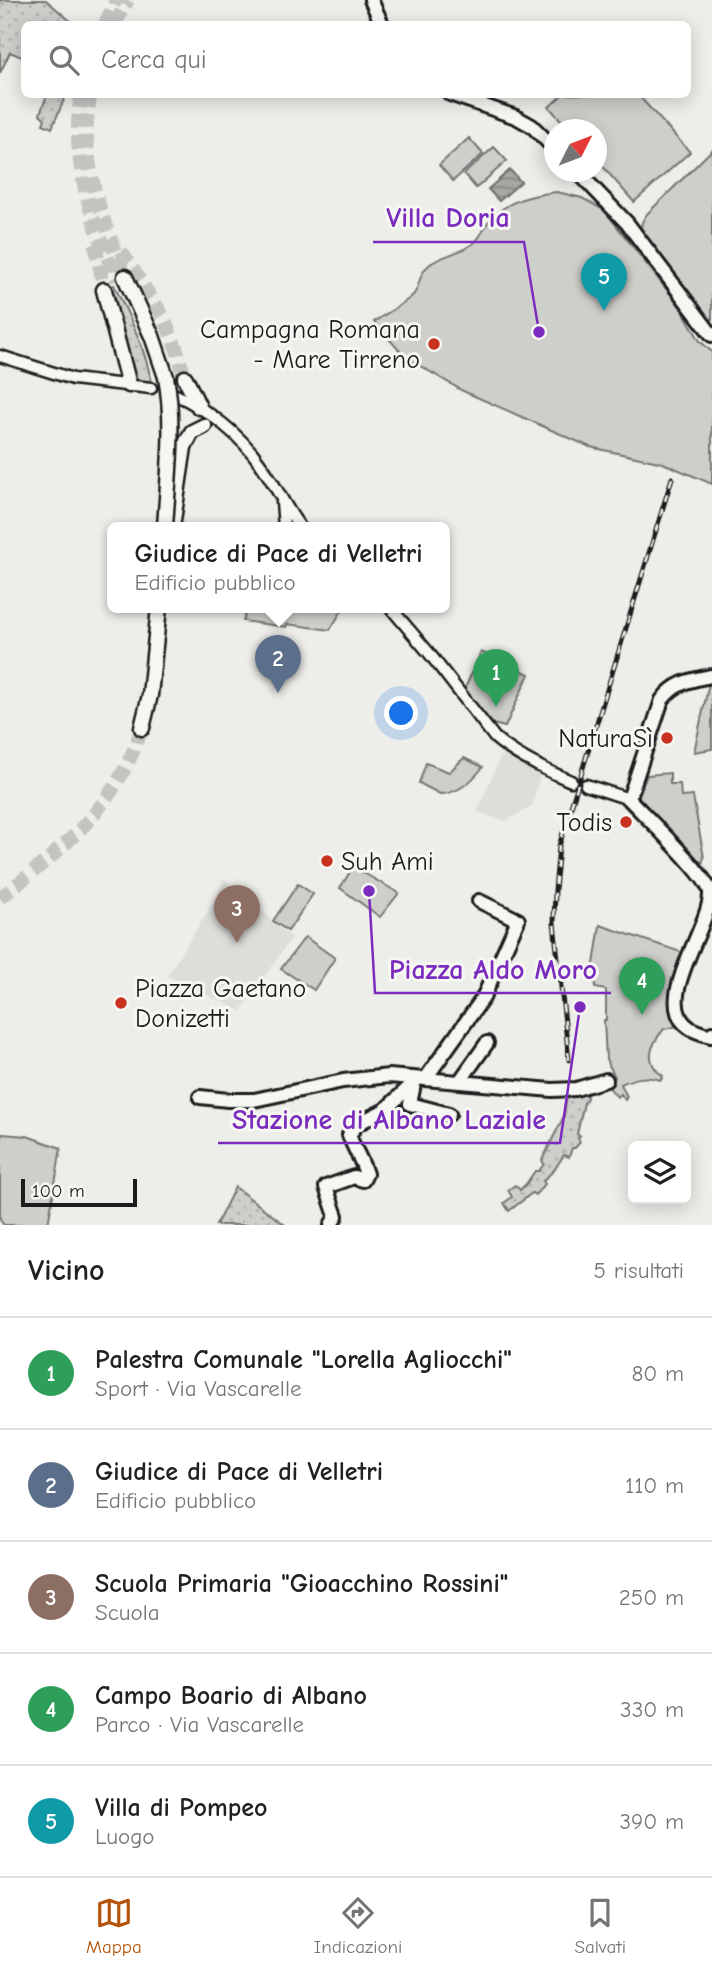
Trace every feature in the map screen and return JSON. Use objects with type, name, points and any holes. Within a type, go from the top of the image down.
[{"type":"highway","points":[[121,279],[170,408],[165,522]]},
{"type":"highway","points":[[104,290],[129,385]]},
{"type":"highway","points":[[185,378],[199,407]]},
{"type":"highway","points":[[156,522],[161,430],[158,381]]},
{"type":"highway","points":[[173,522],[184,447],[195,430],[204,426]]},
{"type":"highway","points":[[151,613],[153,630]]},
{"type":"highway","points":[[138,727],[157,613]]},
{"type":"main road","points":[[371,0],[381,21]]},
{"type":"main road","points":[[461,98],[516,117],[532,126],[544,137]]},
{"type":"main road","points":[[588,182],[627,223],[712,335]]},
{"type":"main road","points":[[711,1034],[691,1029],[685,1024],[678,1002],[682,975],[706,920],[710,893],[701,876],[629,800],[662,700],[669,690],[678,685],[712,676]]},
{"type":"main road","points":[[331,1225],[336,1216],[326,1186],[354,1177],[363,1180],[366,1174],[362,1159],[357,1156],[349,1135],[357,1124],[385,1110],[416,1081],[483,998],[517,920],[479,901]]},
{"type":"main road","points":[[460,1081],[487,1043]]},
{"type":"main road","points":[[200,1097],[254,1100],[343,1081],[389,1076],[416,1081],[460,1081],[552,1090],[576,1089],[606,1080]]},
{"type":"main road","points":[[416,1081],[410,1104],[450,1114]]},
{"type":"street","points":[[0,356],[73,379],[129,385],[158,381]]},
{"type":"street","points":[[174,394],[199,407],[250,450],[296,522]]},
{"type":"street","points":[[282,502],[284,522]]},
{"type":"street","points":[[395,613],[495,738],[547,770],[571,781]]},
{"type":"street","points":[[586,785],[629,800]]},
{"type":"shaded area","points":[[0,0],[46,0],[70,21],[21,21],[21,57],[10,52],[0,73]]},
{"type":"shaded area","points":[[46,98],[65,98],[52,128],[43,124],[45,119],[40,114]]},
{"type":"shaded area","points":[[559,98],[641,98],[690,152],[634,202],[607,171],[607,119],[560,119],[549,107]]},
{"type":"shaded area","points":[[469,138],[483,154],[453,181],[439,165]]},
{"type":"shaded area","points":[[494,147],[507,161],[476,188],[464,174]]},
{"type":"shaded area","points":[[712,150],[712,325],[642,235],[641,229],[647,214]]},
{"type":"shaded area","points":[[510,170],[521,182],[499,201],[488,189]]},
{"type":"shaded area","points":[[557,192],[582,198],[604,210],[681,308],[700,341],[712,352],[712,484],[663,463],[590,447],[463,391],[405,357],[374,322],[411,297],[429,265],[460,251],[479,238],[489,221],[503,208],[529,197]]},
{"type":"shaded area","points":[[114,285],[142,346],[152,386],[137,382],[129,372],[109,287]]},
{"type":"shaded area","points":[[246,613],[340,613],[330,630],[243,621]]},
{"type":"shaded area","points":[[481,652],[529,674],[505,727],[493,724],[464,690]]},
{"type":"shaded area","points":[[709,683],[712,683],[712,749],[694,752]]},
{"type":"shaded area","points":[[506,752],[542,770],[532,806],[506,821],[479,813],[478,810],[500,757]]},
{"type":"shaded area","points":[[464,758],[483,767],[459,789],[440,794],[419,783],[426,763],[449,772]]},
{"type":"shaded area","points":[[670,773],[670,784],[680,784],[681,797],[693,796],[704,858],[702,863],[696,860],[638,798],[647,775]]},
{"type":"shaded area","points":[[353,867],[399,893],[380,917],[340,888]]},
{"type":"shaded area","points":[[224,878],[251,904],[268,915],[271,922],[292,937],[241,1011],[167,976],[215,900]]},
{"type":"shaded area","points":[[298,884],[313,894],[288,931],[273,921]]},
{"type":"shaded area","points":[[600,925],[684,953],[676,975],[679,1009],[677,1021],[674,1027],[664,1029],[651,1053],[653,1065],[663,1076],[661,1080],[640,1078],[621,1084],[627,1097],[625,1100],[621,1094],[617,1097],[606,1084],[615,1077],[606,1059],[606,990],[595,988],[594,964]]},
{"type":"shaded area","points":[[305,937],[335,958],[314,990],[281,969]]},
{"type":"shaded area","points":[[586,1092],[587,1098],[577,1134],[580,1136],[580,1142],[572,1148],[569,1157],[564,1155],[535,1195],[532,1193],[509,1211],[504,1203],[512,1197],[508,1190],[515,1185],[520,1190],[544,1164],[542,1160],[564,1116],[567,1095]]},
{"type":"shaded area","points":[[2,1134],[27,1136],[61,1148],[48,1225],[4,1225],[0,1220]]},
{"type":"shaded area","points":[[235,1187],[285,1225],[216,1225]]},
{"type":"tunnel","points":[[106,21],[116,0]]},
{"type":"tunnel","points":[[117,21],[128,0]]},
{"type":"tunnel","points":[[81,98],[78,143],[85,190],[117,280]]},
{"type":"tunnel","points":[[90,98],[87,139],[93,184],[122,269]]},
{"type":"tunnel","points":[[95,244],[104,290]]},
{"type":"tunnel","points":[[121,251],[163,316],[185,378]]},
{"type":"tunnel","points":[[0,898],[66,843],[102,804],[131,756],[142,728]]},
{"type":"railway","points":[[569,1060],[554,923],[559,846],[672,478]]},
{"type":"place","name":"Villa di Pompeo","points":[[604,311]]},
{"type":"place","name":"Villa Doria","points":[[539,332]]},
{"type":"place","name":"Campagna Romana - Mare Tirreno","points":[[434,344]]},
{"type":"place","name":"Giudice di Pace di Velletri","points":[[278,693]]},
{"type":"place","name":"Palestra Comunale \"Lorella Agliocchi\"","points":[[496,707]]},
{"type":"place","name":"NaturaSì","points":[[667,738]]},
{"type":"place","name":"Todis","points":[[626,822]]},
{"type":"place","name":"Suh Ami","points":[[327,861]]},
{"type":"place","name":"Piazza Aldo Moro","points":[[369,891]]},
{"type":"place","name":"Scuola Primaria \"Gioacchino Rossini\"","points":[[237,943]]},
{"type":"place","name":"Piazza Gaetano Donizetti","points":[[121,1003]]},
{"type":"place","name":"Stazione di Albano Laziale","points":[[580,1007]]},
{"type":"place","name":"Campo Boario di Albano","points":[[642,1015]]}]
